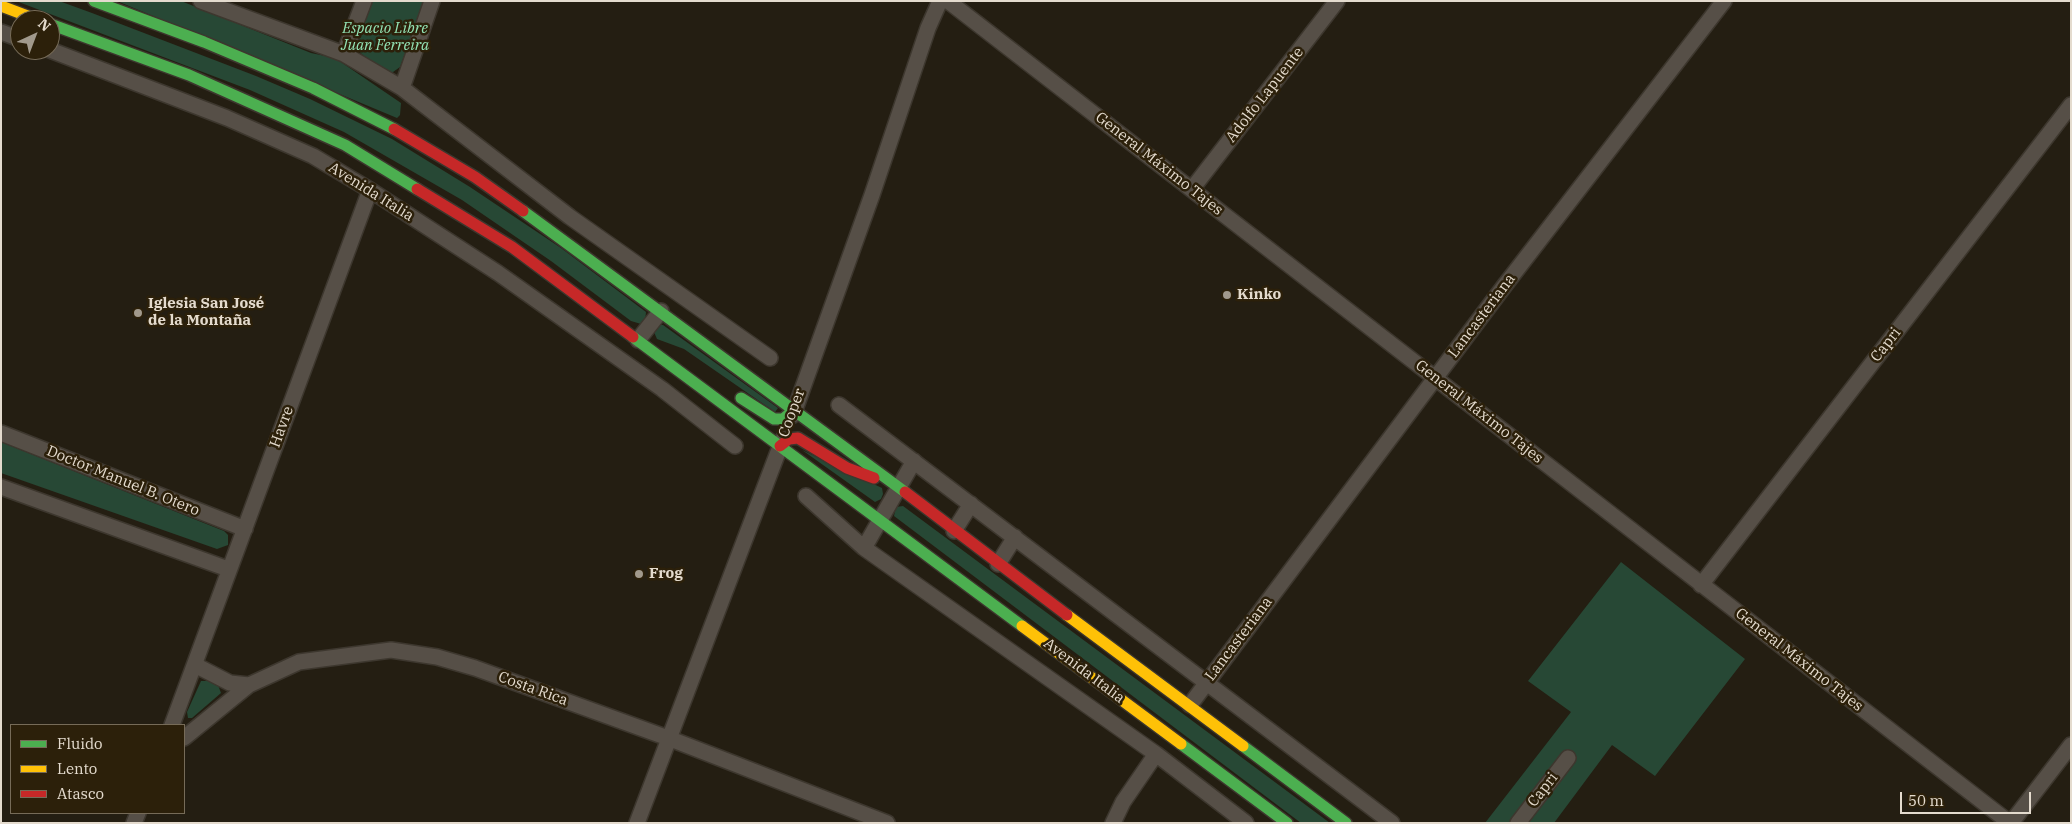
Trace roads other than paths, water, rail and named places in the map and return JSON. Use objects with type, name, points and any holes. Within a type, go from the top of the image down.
[{"type":"main road","points":[[94,1],[204,42],[313,88],[404,134],[558,234],[700,341],[865,461],[998,564],[1190,705],[1346,823]]},
{"type":"main road","name":"Avenida Italia","points":[[60,28],[189,76],[345,144],[512,247],[655,352],[681,365],[780,446],[1287,823]]},
{"type":"main road","points":[[730,390],[774,419],[783,419],[795,409]]},
{"type":"main road","points":[[780,446],[789,439],[798,438],[856,473],[882,480],[899,488]]},
{"type":"street","points":[[202,1],[344,54],[402,88],[570,218],[770,358]]},
{"type":"street","points":[[344,54],[364,1]]},
{"type":"street","points":[[402,88],[432,1]]},
{"type":"street","name":"Cooper","points":[[637,823],[795,409],[872,195],[928,28],[940,1]]},
{"type":"street","name":"General Máximo Tajes","points":[[948,1],[2011,823]]},
{"type":"street","name":"Adolfo Lapuente","points":[[1192,189],[1337,1]]},
{"type":"street","name":"Lancasteriana","points":[[1190,705],[1435,378],[1724,1]]},
{"type":"street","name":"Avenida Italia","points":[[60,54],[227,118],[313,156],[370,190],[498,273],[662,389],[735,446]]},
{"type":"street","name":"Capri","points":[[1701,585],[2071,105]]},
{"type":"street","points":[[509,202],[521,181]]},
{"type":"street","name":"Havre","points":[[172,724],[228,569],[245,528],[370,190]]},
{"type":"street","points":[[558,234],[570,218]]},
{"type":"street","points":[[638,340],[661,311]]},
{"type":"street","points":[[700,341],[716,321]]},
{"type":"street","points":[[662,389],[681,365]]},
{"type":"street","points":[[839,405],[1392,823]]},
{"type":"street","name":"Doctor Manuel B. Otero","points":[[1,433],[245,528]]},
{"type":"street","points":[[865,461],[880,436]]},
{"type":"street","points":[[864,548],[914,461]]},
{"type":"street","points":[[1,487],[228,569]]},
{"type":"street","name":"Avenida Italia","points":[[806,496],[864,548],[1156,754],[1246,823]]},
{"type":"street","points":[[954,530],[971,504]]},
{"type":"street","points":[[998,564],[1015,537]]},
{"type":"street","name":"Costa Rica","points":[[185,737],[249,685],[299,662],[391,650],[438,657],[475,668],[668,738],[887,823]]},
{"type":"street","points":[[195,665],[230,682],[249,685]]},
{"type":"street","points":[[2011,823],[2071,745]]},
{"type":"street","points":[[1113,823],[1123,802],[1156,754]]},
{"type":"street","name":"Capri","points":[[1518,823],[1568,758]]},
{"type":"place","name":"Kinko","points":[[1227,295]]},
{"type":"place","name":"Iglesia San José de la Montaña","points":[[138,313]]},
{"type":"place","name":"Frog","points":[[639,574]]},
{"type":"park label","name":"Espacio Libre Juan Ferreira","points":[[385,38]]}]
